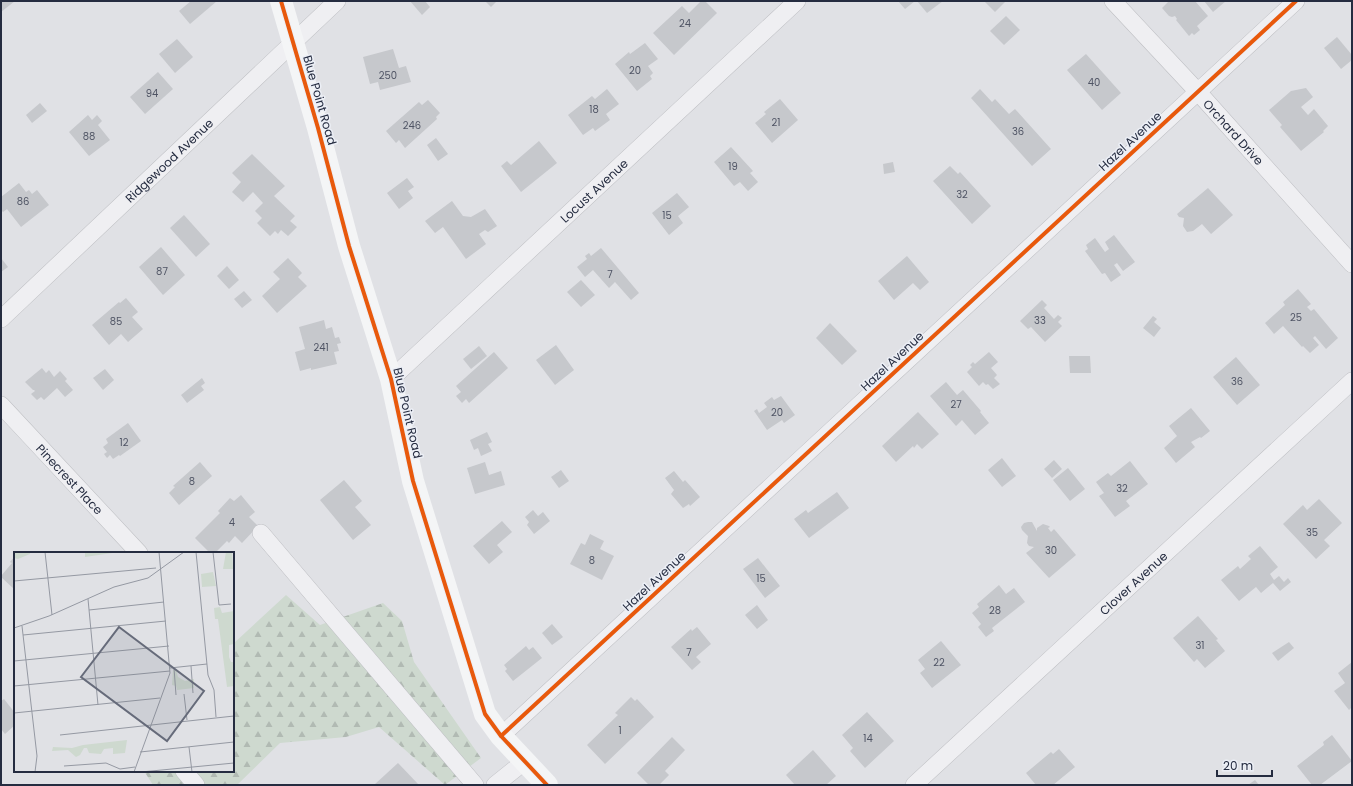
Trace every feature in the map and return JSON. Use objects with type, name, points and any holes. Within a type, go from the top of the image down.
[{"type":"street","name":"Blue Point Road","points":[[281,1],[349,246],[391,379],[417,496],[485,714],[501,736],[547,785]]},
{"type":"street","name":"Ridgewood Avenue","points":[[1,319],[337,1]]},
{"type":"street","name":"Locust Avenue","points":[[391,379],[797,1]]},
{"type":"street","name":"Orchard Drive","points":[[1113,1],[1198,92],[1352,264]]},
{"type":"street","name":"Hazel Avenue","points":[[501,736],[1296,1]]},
{"type":"street","name":"Clover Avenue","points":[[914,785],[1352,381]]},
{"type":"street","name":"Pinecrest Place","points":[[1,405],[138,552]]},
{"type":"street","points":[[262,533],[475,785]]},
{"type":"street","points":[[495,785],[525,761]]},
{"type":"street","points":[[185,772],[196,785]]},
{"type":"green space","points":[[286,595],[320,625],[383,603],[402,621],[414,662],[481,758],[445,785],[379,727],[346,737],[280,743],[237,785],[153,785],[145,772],[234,772],[234,643]]},
{"type":"building","points":[[1,1],[15,1],[1,12]]},
{"type":"building","points":[[191,1],[217,1],[190,24],[179,11]]},
{"type":"building","points":[[410,1],[425,1],[430,7],[422,15]]},
{"type":"building","points":[[485,1],[497,1],[491,7]]},
{"type":"building","points":[[701,1],[705,1],[717,13],[674,55],[653,33],[682,6],[689,13]]},
{"type":"building","points":[[898,1],[915,1],[905,9]]},
{"type":"building","points":[[917,1],[943,1],[927,13]]},
{"type":"building","points":[[984,1],[1006,1],[995,12]]},
{"type":"building","points":[[1169,1],[1195,1],[1208,16],[1197,26],[1200,30],[1194,35],[1192,33],[1189,36],[1176,20],[1177,19],[1175,16],[1169,16],[1162,8]]},
{"type":"building","points":[[1204,1],[1226,1],[1213,12]]},
{"type":"building","points":[[1006,16],[1020,30],[1004,45],[990,31]]},
{"type":"building","points":[[1337,37],[1352,55],[1352,60],[1341,69],[1324,48]]},
{"type":"building","points":[[177,39],[193,57],[175,73],[159,54]]},
{"type":"building","points":[[645,43],[658,59],[648,66],[653,73],[650,76],[652,79],[637,91],[615,64],[629,52],[630,54]]},
{"type":"building","points":[[393,49],[399,68],[406,66],[411,82],[380,90],[378,82],[370,84],[363,57]]},
{"type":"building","points":[[1086,54],[1121,93],[1102,110],[1067,70]]},
{"type":"building","points":[[158,72],[173,89],[145,114],[130,97]]},
{"type":"building","points":[[1306,88],[1313,97],[1301,107],[1308,115],[1314,109],[1328,126],[1323,131],[1324,132],[1301,151],[1280,127],[1282,125],[1269,110],[1291,91]]},
{"type":"building","points":[[607,89],[619,104],[606,114],[610,120],[595,131],[593,128],[583,135],[568,115],[592,96],[595,99]]},
{"type":"building","points":[[980,89],[992,102],[995,99],[1009,114],[1015,109],[1051,149],[1032,166],[971,98]]},
{"type":"building","points":[[780,99],[798,120],[772,143],[755,123],[766,114],[764,112]]},
{"type":"building","points":[[428,100],[440,113],[436,117],[437,119],[405,148],[399,140],[396,143],[386,131],[419,102],[422,105]]},
{"type":"building","points":[[40,103],[47,111],[32,123],[26,115]]},
{"type":"building","points":[[88,115],[92,120],[97,115],[102,121],[98,125],[110,140],[89,156],[69,132]]},
{"type":"building","points":[[436,138],[448,154],[438,161],[427,145]]},
{"type":"building","points":[[539,141],[557,163],[521,192],[501,166],[507,161],[511,165]]},
{"type":"building","points":[[731,147],[753,171],[750,173],[758,182],[748,191],[740,182],[734,186],[714,162]]},
{"type":"building","points":[[252,154],[285,186],[274,196],[295,216],[290,221],[297,227],[288,236],[281,230],[278,234],[275,231],[270,236],[257,223],[262,218],[255,211],[263,203],[253,192],[243,202],[232,192],[241,182],[232,173]]},
{"type":"building","points":[[893,162],[895,172],[884,174],[883,164]]},
{"type":"building","points":[[950,166],[958,174],[960,172],[991,206],[972,224],[933,181]]},
{"type":"building","points":[[407,178],[414,187],[408,191],[413,198],[399,209],[387,193]]},
{"type":"building","points":[[19,183],[26,192],[29,190],[32,194],[37,190],[49,205],[21,227],[7,209],[3,212],[1,210],[1,197]]},
{"type":"building","points":[[1208,188],[1233,215],[1211,234],[1202,224],[1193,231],[1187,232],[1183,226],[1184,218],[1179,217],[1177,214]]},
{"type":"building","points":[[677,193],[689,207],[678,216],[683,223],[669,235],[652,213]]},
{"type":"building","points":[[452,201],[463,216],[471,217],[485,209],[497,226],[488,232],[485,230],[479,234],[486,244],[466,259],[443,227],[435,233],[425,221]]},
{"type":"building","points":[[184,215],[210,244],[196,257],[170,228]]},
{"type":"building","points":[[1114,235],[1135,262],[1123,271],[1117,263],[1114,265],[1121,275],[1111,282],[1105,273],[1102,274],[1085,251],[1088,249],[1086,245],[1095,238],[1105,252],[1109,249],[1105,242]]},
{"type":"building","points":[[161,247],[185,275],[163,295],[139,267]]},
{"type":"building","points":[[601,248],[639,293],[631,300],[615,282],[609,288],[593,270],[585,277],[577,267],[587,259],[585,256],[589,253],[591,256]]},
{"type":"building","points":[[907,256],[929,282],[920,290],[913,283],[894,300],[878,281]]},
{"type":"building","points":[[1,258],[8,267],[1,272]]},
{"type":"building","points":[[288,258],[302,273],[298,277],[307,286],[277,313],[262,296],[280,279],[273,272]]},
{"type":"building","points":[[227,266],[239,280],[229,289],[217,276]]},
{"type":"building","points":[[581,280],[595,295],[581,307],[567,292]]},
{"type":"building","points":[[1298,289],[1311,304],[1307,307],[1311,311],[1314,309],[1338,338],[1326,349],[1315,336],[1313,338],[1319,345],[1310,353],[1303,346],[1302,347],[1283,326],[1274,334],[1265,323],[1285,305],[1283,302]]},
{"type":"building","points":[[244,291],[252,300],[242,308],[234,299]]},
{"type":"building","points":[[126,298],[138,312],[132,317],[143,329],[128,342],[121,334],[109,345],[92,325],[119,302],[120,303]]},
{"type":"building","points":[[1042,300],[1047,305],[1044,308],[1054,319],[1058,315],[1062,318],[1058,322],[1062,326],[1045,342],[1031,327],[1028,329],[1020,321]]},
{"type":"building","points":[[1153,316],[1157,319],[1154,322],[1161,328],[1154,337],[1143,328]]},
{"type":"building","points":[[324,320],[326,329],[332,327],[335,338],[339,337],[341,343],[337,344],[339,351],[334,352],[337,364],[300,371],[295,352],[305,349],[299,327]]},
{"type":"building","points":[[830,323],[857,351],[842,365],[816,338]]},
{"type":"building","points":[[556,345],[574,370],[555,385],[536,360]]},
{"type":"building","points":[[479,346],[487,356],[471,369],[463,359]]},
{"type":"building","points":[[494,352],[508,368],[469,403],[466,399],[462,403],[456,396],[461,392],[456,386]]},
{"type":"building","points":[[989,352],[998,362],[991,368],[997,375],[994,378],[1000,384],[993,389],[988,384],[986,385],[983,382],[979,386],[967,372],[972,367],[970,365],[973,362],[975,364]]},
{"type":"building","points":[[1069,356],[1090,356],[1091,373],[1070,373]]},
{"type":"building","points":[[1236,357],[1260,385],[1237,405],[1213,377]]},
{"type":"building","points":[[42,368],[46,373],[49,370],[54,377],[60,371],[67,379],[65,381],[73,390],[65,397],[57,388],[44,400],[41,397],[37,400],[31,394],[35,391],[25,382]]},
{"type":"building","points":[[105,369],[114,380],[103,390],[93,378]]},
{"type":"building","points":[[202,378],[205,383],[201,386],[204,390],[187,403],[181,395]]},
{"type":"building","points":[[946,382],[957,395],[963,390],[989,423],[975,435],[962,420],[956,426],[930,396]]},
{"type":"building","points":[[781,396],[795,415],[784,423],[782,420],[767,430],[754,411],[757,409],[759,413],[767,407],[764,403],[772,397],[774,400]]},
{"type":"building","points":[[1191,408],[1210,431],[1201,438],[1200,437],[1191,442],[1195,447],[1176,463],[1164,448],[1177,436],[1169,426]]},
{"type":"building","points":[[918,412],[939,434],[922,449],[917,444],[914,448],[913,446],[896,462],[882,446]]},
{"type":"building","points":[[128,423],[141,441],[120,456],[119,455],[113,459],[110,455],[107,458],[104,454],[107,452],[103,447],[108,443],[106,439]]},
{"type":"building","points":[[487,432],[492,442],[488,444],[492,451],[481,456],[478,448],[474,450],[470,440]]},
{"type":"building","points":[[1002,458],[1016,476],[1002,487],[988,470]]},
{"type":"building","points":[[1054,460],[1062,469],[1052,478],[1044,469]]},
{"type":"building","points":[[1130,461],[1148,484],[1126,501],[1130,506],[1115,517],[1099,496],[1104,493],[1096,482],[1108,473],[1111,476]]},
{"type":"building","points":[[200,462],[212,476],[179,505],[169,493],[175,487],[173,486]]},
{"type":"building","points":[[485,462],[489,475],[501,471],[505,485],[475,494],[467,468]]},
{"type":"building","points":[[1068,468],[1085,489],[1070,501],[1053,480]]},
{"type":"building","points":[[561,470],[569,481],[559,488],[551,477]]},
{"type":"building","points":[[674,471],[683,482],[685,480],[700,497],[690,506],[689,504],[683,508],[671,494],[674,490],[665,478]]},
{"type":"building","points":[[344,480],[362,501],[355,507],[371,525],[353,540],[320,500]]},
{"type":"building","points":[[837,492],[849,508],[809,538],[794,519],[806,510],[808,513]]},
{"type":"building","points":[[241,495],[255,512],[249,517],[258,526],[242,543],[235,536],[229,543],[227,541],[216,552],[209,552],[195,538],[220,513],[218,511],[230,498],[234,501]]},
{"type":"building","points":[[1319,499],[1342,523],[1324,540],[1330,546],[1316,559],[1283,524],[1303,505],[1307,510]]},
{"type":"building","points":[[533,510],[538,516],[543,512],[550,521],[534,534],[527,525],[529,522],[525,517]]},
{"type":"building","points":[[502,521],[512,532],[497,545],[503,552],[489,564],[473,546]]},
{"type":"building","points":[[1032,522],[1037,531],[1037,528],[1043,524],[1050,527],[1048,528],[1051,532],[1054,529],[1076,555],[1049,578],[1026,553],[1034,547],[1029,546],[1027,543],[1028,536],[1021,527],[1024,523]]},
{"type":"building","points":[[590,534],[604,541],[600,549],[614,556],[602,580],[570,564],[581,543],[585,545]]},
{"type":"building","points":[[1260,546],[1278,567],[1270,574],[1274,580],[1279,576],[1284,582],[1288,578],[1291,582],[1280,591],[1273,583],[1261,593],[1256,587],[1239,601],[1221,580],[1238,566],[1240,569],[1251,559],[1248,556]]},
{"type":"building","points":[[14,557],[14,589],[1,577],[12,563],[10,562]]},
{"type":"building","points":[[758,558],[780,586],[765,598],[743,569]]},
{"type":"building","points":[[999,585],[1006,594],[1014,588],[1025,602],[992,628],[994,631],[986,637],[978,627],[981,624],[972,613],[979,607],[977,604]]},
{"type":"building","points":[[757,605],[768,620],[757,629],[745,615]]},
{"type":"building","points":[[1198,616],[1218,639],[1216,640],[1225,651],[1205,668],[1197,659],[1194,662],[1173,638]]},
{"type":"building","points":[[552,624],[563,637],[552,645],[542,633]]},
{"type":"building","points":[[697,627],[711,644],[696,657],[701,662],[692,670],[671,647],[691,629],[692,631]]},
{"type":"building","points":[[941,641],[961,665],[932,688],[920,673],[925,669],[918,660]]},
{"type":"building","points":[[1289,642],[1294,648],[1278,661],[1272,653]]},
{"type":"building","points":[[526,646],[529,650],[533,647],[542,658],[513,681],[505,671],[507,669],[504,665]]},
{"type":"building","points":[[1352,662],[1352,707],[1349,710],[1334,691],[1345,683],[1338,673]]},
{"type":"building","points":[[631,697],[635,701],[637,699],[654,717],[605,764],[587,745],[618,715],[615,713]]},
{"type":"building","points":[[4,699],[14,712],[14,726],[5,734],[1,729],[1,701]]},
{"type":"building","points":[[867,712],[894,741],[865,768],[850,751],[853,748],[842,735]]},
{"type":"building","points":[[1332,735],[1352,761],[1320,785],[1312,785],[1297,766],[1324,745],[1323,742]]},
{"type":"building","points":[[672,737],[685,750],[665,771],[669,775],[659,785],[649,785],[637,773]]},
{"type":"building","points":[[1059,749],[1075,767],[1053,785],[1036,785],[1026,773],[1051,752],[1053,754]]},
{"type":"building","points":[[813,750],[836,776],[826,785],[795,785],[786,775]]},
{"type":"building","points":[[398,763],[419,785],[374,785]]},
{"type":"building","points":[[1255,780],[1259,785],[1248,785]]},
{"type":"cycle path","points":[[281,1],[318,128],[349,246],[391,379],[413,481],[485,714],[501,736],[547,785]]},
{"type":"cycle path","points":[[501,736],[1296,1]]}]
